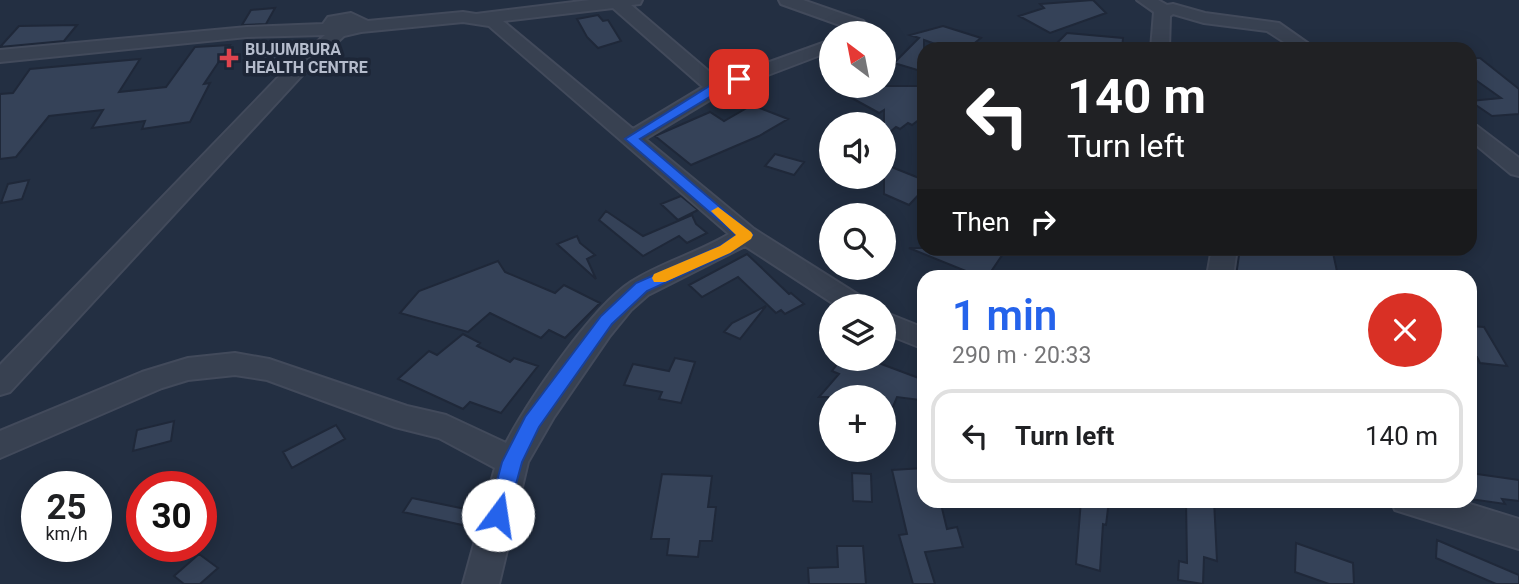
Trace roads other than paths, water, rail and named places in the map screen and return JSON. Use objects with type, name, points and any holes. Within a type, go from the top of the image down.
[{"type":"street","points":[[787,0],[846,21]]},
{"type":"street","points":[[1145,0],[1165,11]]},
{"type":"street","points":[[0,55],[247,32],[480,18],[626,1],[716,88]]},
{"type":"street","points":[[0,384],[300,66],[369,4]]},
{"type":"street","points":[[1160,42],[1161,15],[1172,9],[1204,18],[1263,24],[1273,27],[1296,42]]},
{"type":"street","points":[[480,18],[494,22],[746,235],[837,294]]},
{"type":"street","points":[[631,139],[716,88],[819,49]]},
{"type":"street","points":[[1477,136],[1519,169]]},
{"type":"street","points":[[481,584],[512,462],[532,423],[607,320],[630,296],[653,281],[725,250],[746,235]]},
{"type":"street","points":[[896,327],[917,336]]},
{"type":"street","points":[[0,445],[152,380],[188,369],[234,363],[269,370],[406,418],[446,427],[512,462]]},
{"type":"street","points":[[1433,508],[1519,534]]},
{"type":"place","name":"BUJUMBURA HEALTH CENTRE","points":[[229,58]]}]
